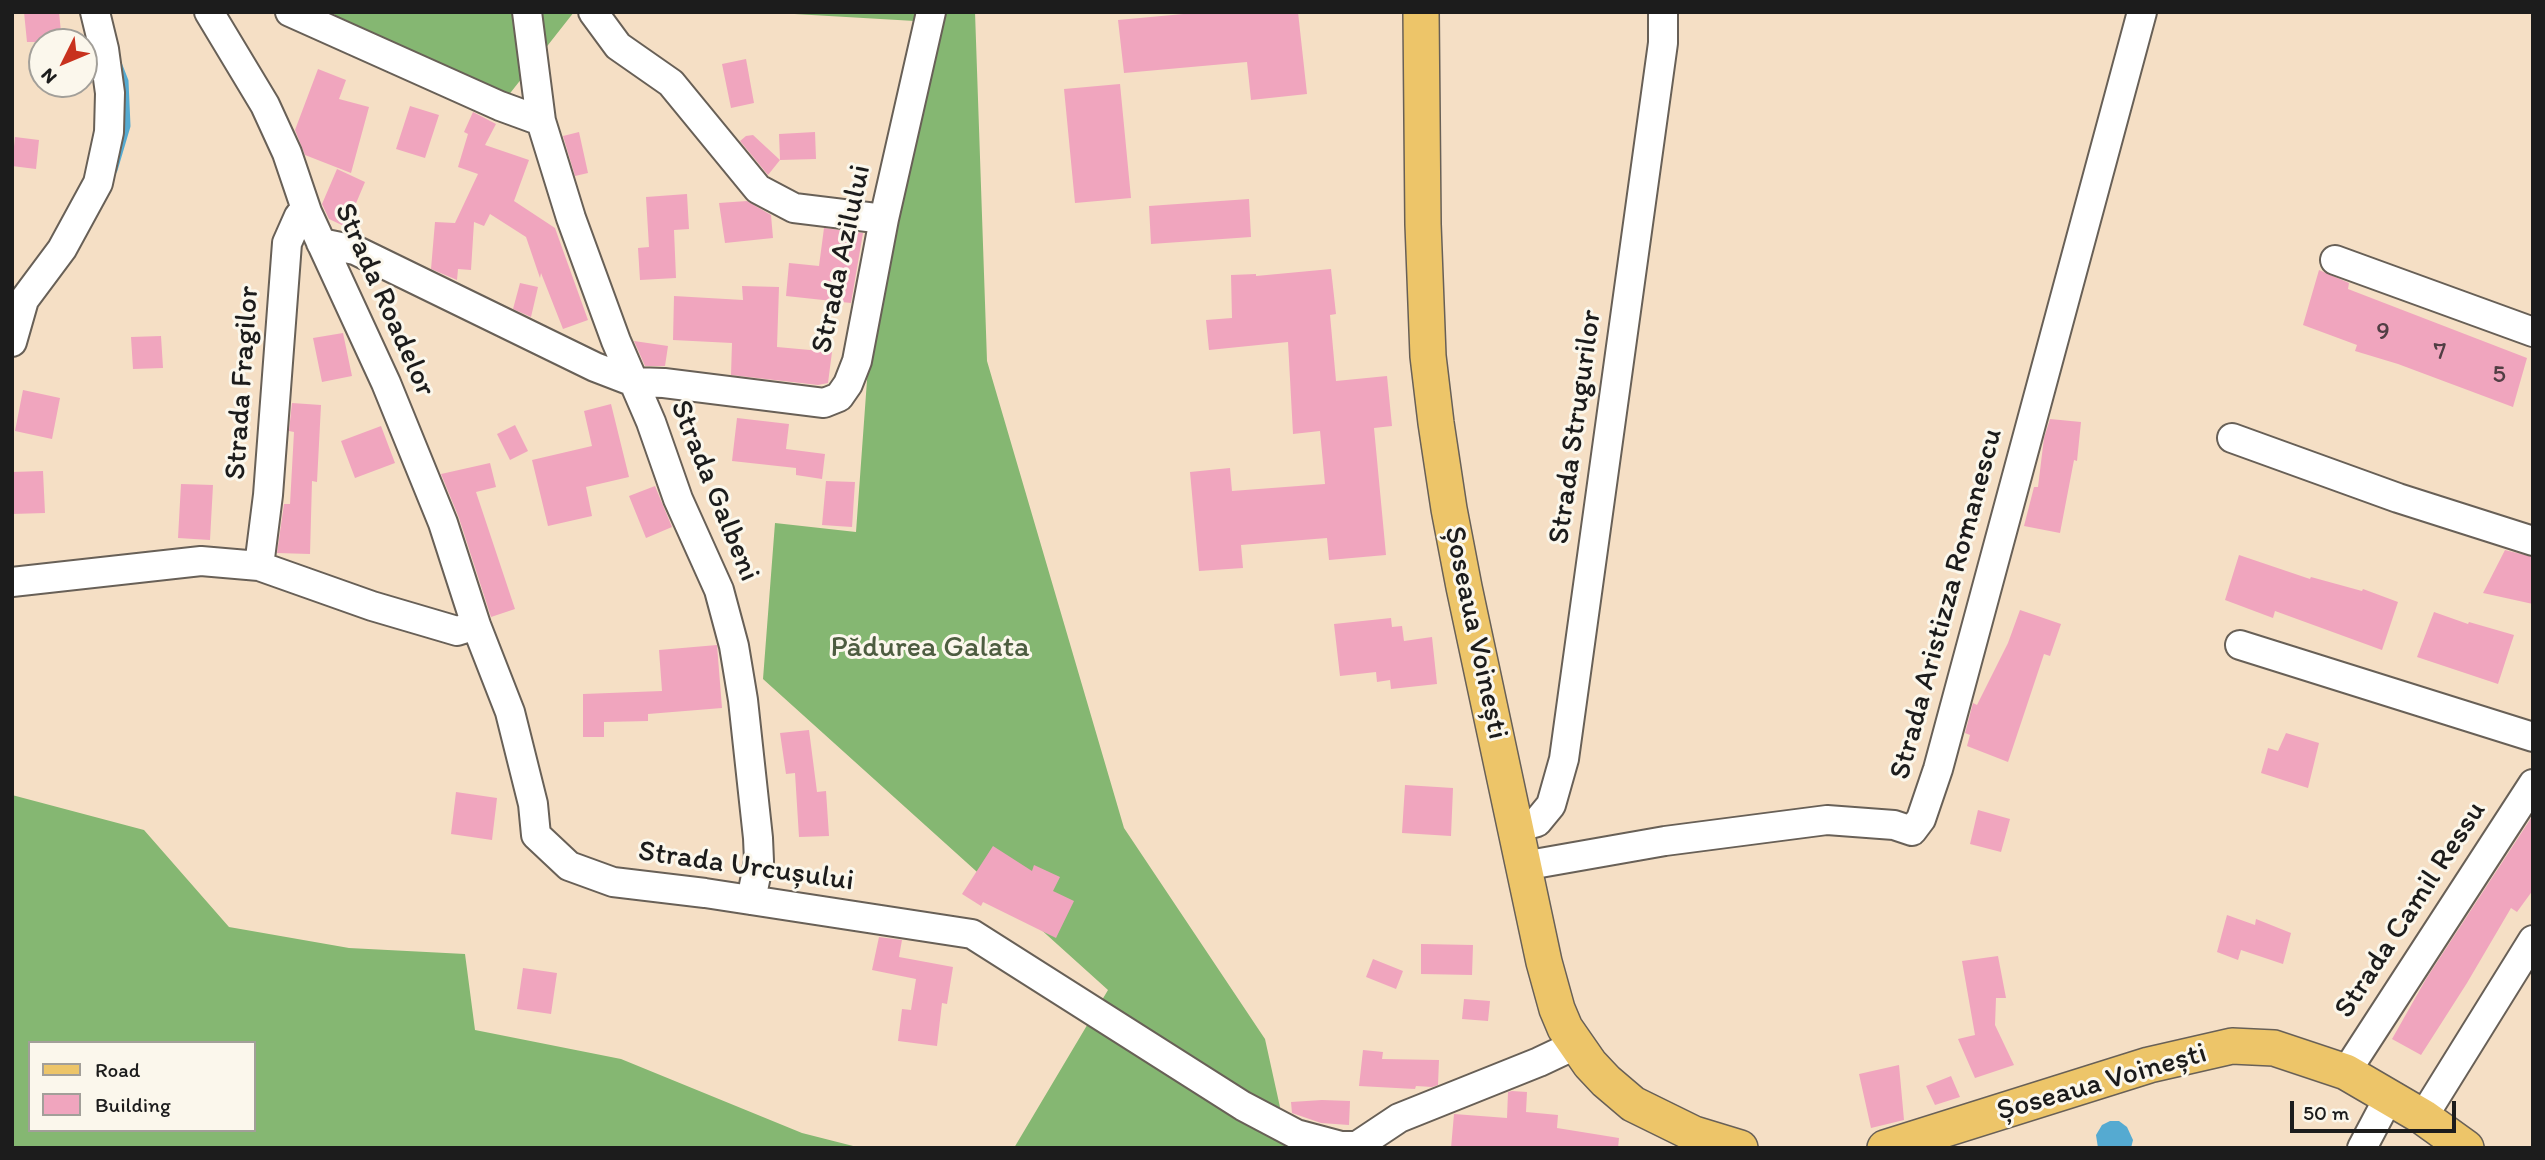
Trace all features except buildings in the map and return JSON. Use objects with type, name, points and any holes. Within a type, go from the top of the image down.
[{"type":"main road","name":"Șoseaua Voinești","points":[[1421,12],[1423,224],[1428,356],[1433,397],[1451,522],[1544,962],[1557,1009],[1575,1045],[1606,1082],[1633,1104],[1694,1134],[1730,1146]]},
{"type":"main road","name":"Șoseaua Voinești","points":[[1885,1148],[2148,1065],[2232,1046],[2274,1048],[2346,1072],[2423,1117],[2466,1148]]},
{"type":"street","points":[[12,342],[24,300],[62,249],[98,183],[108,132],[110,93],[104,50],[94,12]]},
{"type":"street","name":"Strada Roadelor","points":[[209,12],[265,105],[287,153],[307,212],[391,396],[443,523],[476,625]]},
{"type":"street","points":[[290,12],[488,101],[541,121]]},
{"type":"street","name":"Strada Galbeni","points":[[527,12],[541,121],[571,218],[678,499],[719,590],[734,646],[743,700],[758,838],[759,861],[751,900]]},
{"type":"street","points":[[593,12],[618,46],[671,83],[758,189],[794,208],[884,219]]},
{"type":"street","name":"Strada Azilului","points":[[634,382],[664,383],[824,403],[839,397],[848,384],[857,361],[884,219],[931,12]]},
{"type":"street","name":"Strada Strugurilor","points":[[1516,828],[1537,822],[1551,806],[1564,759],[1663,43],[1662,12]]},
{"type":"street","name":"Strada Aristizza Romanescu","points":[[1524,866],[1665,841],[1826,820],[1894,825],[1912,831],[1922,819],[1938,769],[2142,12]]},
{"type":"street","name":"Strada Fragilor","points":[[259,566],[268,495],[287,243],[299,216],[307,212]]},
{"type":"street","points":[[321,243],[355,250],[596,367],[634,382]]},
{"type":"street","points":[[2335,260],[2533,332]]},
{"type":"street","points":[[2232,438],[2398,498],[2533,541]]},
{"type":"street","points":[[12,582],[201,561],[259,566],[372,606],[457,631],[476,625]]},
{"type":"street","name":"Strada Urcușului","points":[[476,625],[510,712],[533,804],[536,835],[569,866],[613,882],[972,934],[1243,1106],[1296,1134],[1342,1146],[1357,1147],[1399,1118],[1575,1045]]},
{"type":"street","points":[[2240,645],[2533,737]]},
{"type":"street","name":"Strada Camil Ressu","points":[[2346,1072],[2533,784]]},
{"type":"street","points":[[2423,1117],[2533,940]]},
{"type":"street","points":[[2362,1148],[2389,1097]]},
{"type":"green space","points":[[334,12],[574,12],[500,106],[337,29]]},
{"type":"green space","name":"Pădurea Galata","points":[[760,12],[975,12],[987,361],[1124,828],[1265,1039],[1289,1148],[1014,1148],[1108,990],[763,679],[775,523],[856,532],[870,339],[915,21]]},
{"type":"green space","points":[[12,795],[144,830],[229,927],[349,948],[465,954],[475,1030],[621,1059],[802,1133],[861,1148],[12,1148]]},
{"type":"water","points":[[2119,1121],[2127,1127],[2133,1140],[2131,1148],[2098,1148],[2096,1135],[2102,1125]]},
{"type":"waterway","points":[[114,170],[127,126],[125,81],[118,63]]}]
